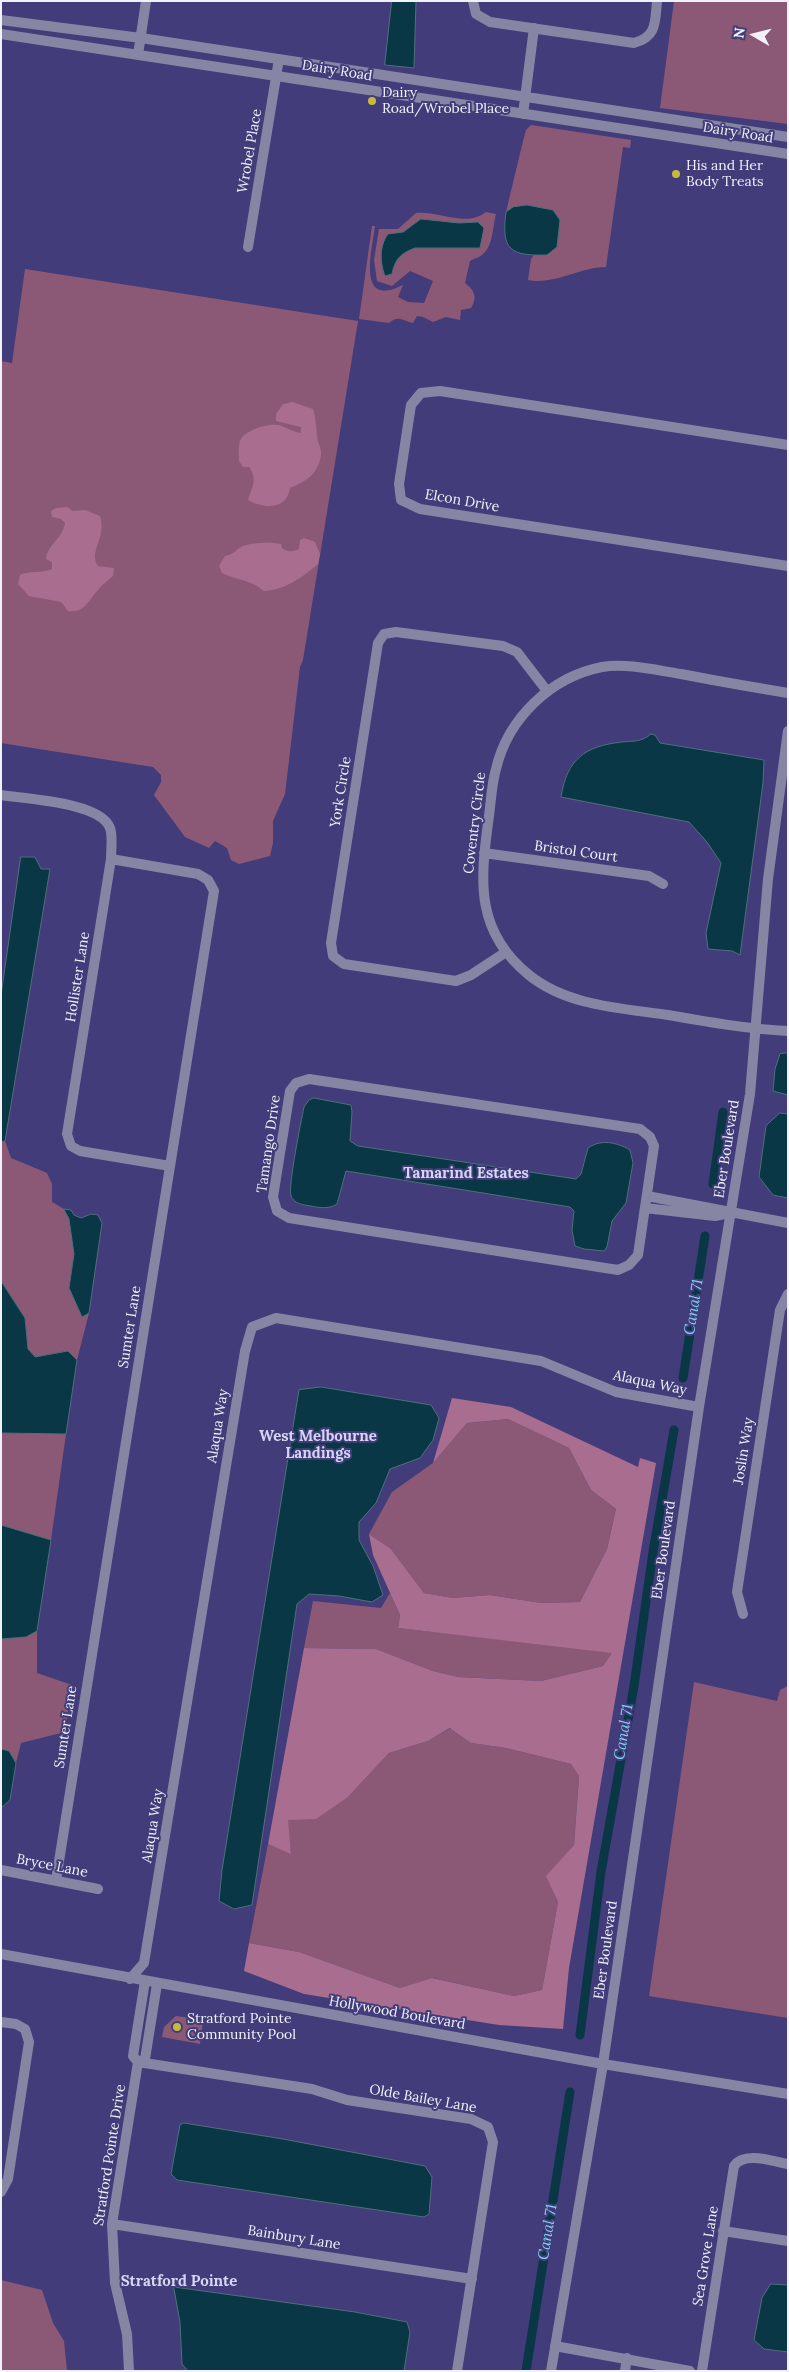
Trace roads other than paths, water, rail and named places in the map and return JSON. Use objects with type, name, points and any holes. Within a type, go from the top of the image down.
[{"type":"street","points":[[138,55],[146,1]]},
{"type":"street","points":[[473,1],[476,14],[483,19],[634,43],[644,40],[651,34],[654,26],[657,1]]},
{"type":"street","name":"Dairy Road","points":[[1,20],[141,38],[788,137]]},
{"type":"street","points":[[523,114],[534,28]]},
{"type":"street","name":"Dairy Road","points":[[1,34],[788,154]]},
{"type":"street","name":"Wrobel Place","points":[[248,247],[279,60]]},
{"type":"street","name":"Elcon Drive","points":[[788,445],[440,391],[420,393],[411,406],[399,484],[402,500],[420,509],[788,566]]},
{"type":"street","name":"York Circle","points":[[506,952],[471,975],[456,981],[344,964],[334,956],[331,943],[378,643],[384,634],[396,632],[503,646],[517,652],[547,691]]},
{"type":"street","name":"Coventry Circle","points":[[788,693],[637,667],[603,667],[573,676],[547,691],[526,711],[508,735],[496,768],[484,853],[482,886],[489,923],[506,952],[529,975],[555,992],[591,1002],[755,1030],[788,1031]]},
{"type":"street","name":"Eber Boulevard","points":[[551,2371],[603,2064],[699,1408],[750,1094],[768,879],[788,731]]},
{"type":"street","name":"Hollister Lane","points":[[1,795],[82,807],[101,817],[110,828],[111,859],[67,1134],[71,1146],[80,1151],[170,1166]]},
{"type":"street","name":"Bristol Court","points":[[484,853],[649,876],[663,884]]},
{"type":"street","name":"Sumter Lane","points":[[56,1880],[214,891],[208,880],[198,874],[111,859]]},
{"type":"street","name":"Tamango Drive","points":[[309,1079],[640,1129],[650,1136],[654,1146],[645,1208],[638,1255],[629,1265],[618,1270],[289,1218],[277,1212],[273,1196],[290,1091],[296,1083],[309,1079]]},
{"type":"street","points":[[647,1196],[709,1206],[788,1223]]},
{"type":"street","points":[[645,1208],[714,1216],[730,1212]]},
{"type":"street","name":"Joslin Way","points":[[743,1614],[736,1592],[780,1310],[788,1294]]},
{"type":"street","name":"Alaqua Way","points":[[130,1979],[144,1963],[243,1359],[252,1327],[276,1318],[541,1361],[616,1392],[699,1408]]},
{"type":"street","name":"Bryce Lane","points":[[1,1870],[98,1889]]},
{"type":"street","name":"Hollywood Boulevard","points":[[1,1954],[603,2064],[788,2094]]},
{"type":"street","points":[[144,1981],[133,2056],[138,2062],[145,2059],[157,1984]]},
{"type":"street","points":[[1,2022],[16,2024],[25,2029],[29,2042],[8,2179],[1,2192]]},
{"type":"street","name":"Stratford Pointe Drive","points":[[129,2371],[127,2334],[116,2283],[112,2224],[138,2062]]},
{"type":"street","name":"Olde Bailey Lane","points":[[138,2062],[312,2089],[347,2100],[471,2119],[488,2127],[493,2142],[457,2371]]},
{"type":"street","name":"Sea Grove Lane","points":[[702,2371],[734,2166],[741,2159],[752,2158],[788,2164]]},
{"type":"street","name":"Bainbury Lane","points":[[112,2224],[472,2279]]},
{"type":"street","points":[[723,2231],[788,2241]]},
{"type":"street","points":[[555,2346],[690,2371]]},
{"type":"street","points":[[625,2371],[627,2358]]},
{"type":"water","points":[[392,1],[416,1],[414,68],[385,65]]},
{"type":"water","points":[[527,205],[553,210],[560,220],[557,247],[547,255],[516,252],[507,243],[505,235],[506,212],[513,207]]},
{"type":"water","points":[[421,219],[459,223],[478,222],[484,228],[480,248],[415,248],[399,257],[392,274],[385,276],[381,255],[383,244],[388,234],[403,232]]},
{"type":"water","points":[[651,734],[655,735],[660,743],[764,760],[763,783],[740,955],[732,951],[708,949],[706,933],[721,863],[707,842],[689,822],[561,797],[568,773],[573,764],[588,751],[609,744],[641,740]]},
{"type":"water","points":[[21,857],[35,857],[41,869],[50,869],[5,1141],[1,1142],[1,996]]},
{"type":"water","points":[[780,1054],[788,1054],[788,1095],[773,1091],[775,1069]]},
{"type":"water","points":[[314,1098],[351,1105],[350,1141],[358,1146],[576,1179],[581,1174],[588,1148],[598,1143],[619,1145],[630,1150],[633,1163],[626,1203],[612,1221],[607,1247],[604,1251],[575,1246],[572,1230],[574,1211],[570,1207],[346,1171],[337,1204],[325,1208],[299,1204],[291,1196],[293,1167],[304,1107],[309,1100]]},
{"type":"water","points":[[780,1113],[788,1114],[788,1198],[773,1195],[759,1177],[766,1126]]},
{"type":"water","points":[[64,1209],[71,1210],[74,1215],[81,1218],[91,1214],[98,1215],[102,1223],[89,1313],[82,1317],[69,1288],[74,1254],[69,1219]]},
{"type":"water","points":[[1,1281],[25,1318],[28,1349],[35,1357],[68,1351],[77,1360],[66,1434],[1,1433]]},
{"type":"water","points":[[321,1387],[431,1405],[439,1418],[433,1440],[420,1458],[390,1469],[376,1503],[359,1522],[359,1540],[373,1566],[383,1595],[372,1602],[339,1596],[309,1594],[297,1604],[252,1905],[234,1909],[219,1901],[222,1870],[299,1390]]},
{"type":"water","points":[[1,1525],[51,1540],[37,1631],[26,1637],[1,1639]]},
{"type":"water","points":[[1,1749],[9,1751],[16,1763],[10,1800],[1,1808]]},
{"type":"water","points":[[184,2123],[283,2139],[425,2166],[432,2177],[429,2214],[424,2217],[177,2180],[171,2174],[180,2125]]},
{"type":"water","points":[[771,2284],[788,2285],[788,2352],[764,2349],[754,2340],[762,2298]]},
{"type":"water","points":[[174,2287],[355,2312],[407,2322],[410,2332],[404,2371],[188,2371],[182,2364],[180,2322]]},
{"type":"waterway","name":"Canal 71","points":[[713,1184],[723,1112]]},
{"type":"waterway","name":"Canal 71","points":[[683,1378],[705,1236]]},
{"type":"waterway","name":"Canal 71","points":[[580,2035],[601,1872],[634,1686],[653,1552],[674,1430]]},
{"type":"waterway","name":"Canal 71","points":[[526,2371],[570,2092]]},
{"type":"place","name":"Dairy Road/Wrobel Place","points":[[372,101]]},
{"type":"place","name":"His and Her Body Treats","points":[[676,174]]},
{"type":"place","name":"Stratford Pointe Community Pool","points":[[177,2027]]},
{"type":"district","name":"Tamarind Estates","points":[[466,1174]]},
{"type":"district","name":"West Melbourne Landings","points":[[318,1446]]},
{"type":"district","name":"Stratford Pointe","points":[[179,2282]]}]
